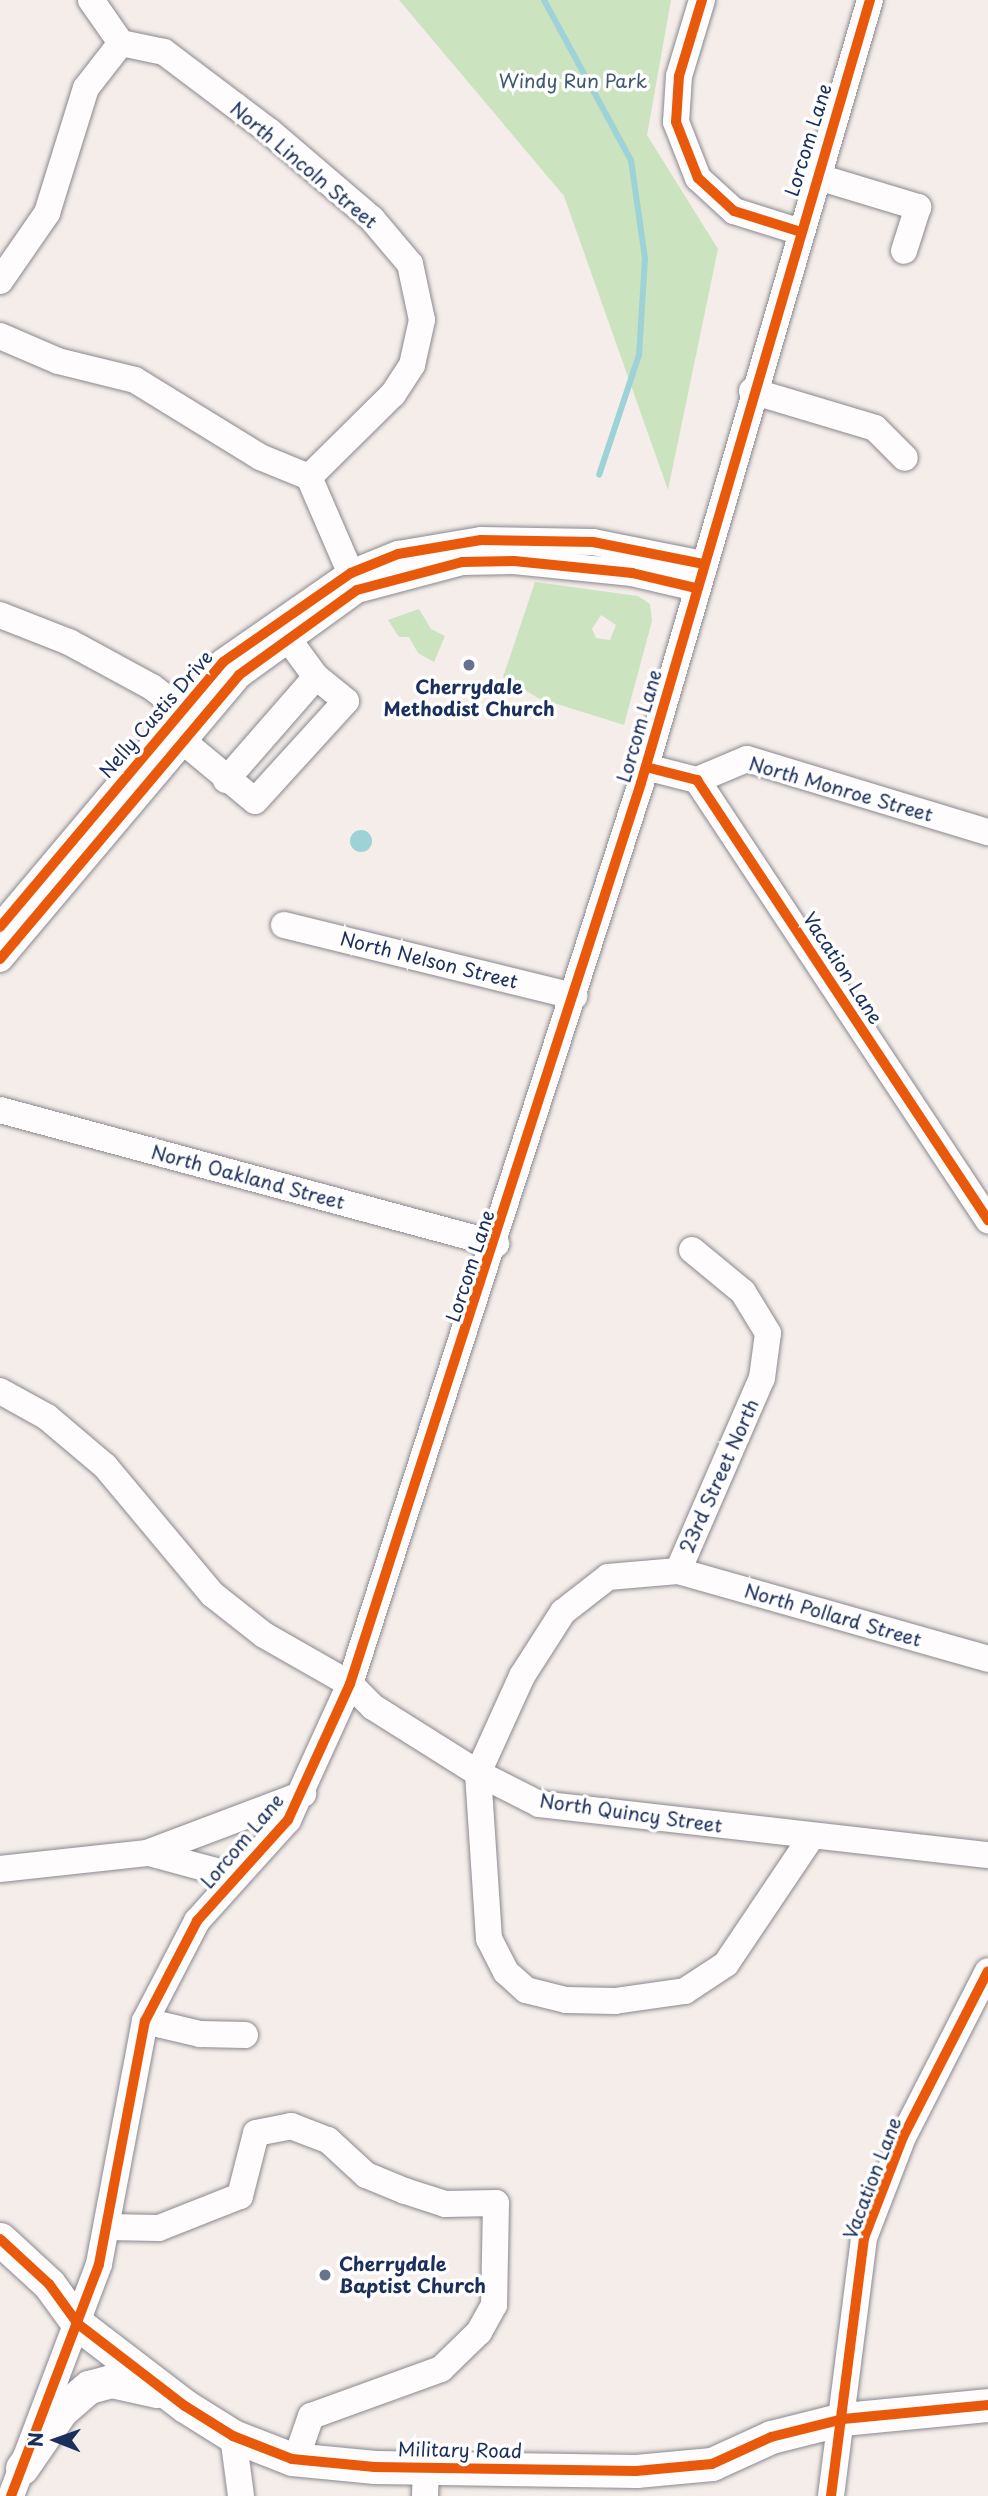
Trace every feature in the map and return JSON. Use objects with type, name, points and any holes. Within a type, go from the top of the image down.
[{"type":"main road","name":"Military Road","points":[[0,2239],[49,2284],[78,2324],[185,2406],[233,2436],[296,2459],[425,2482],[636,2471],[712,2464],[772,2437],[843,2419],[988,2405]]},
{"type":"main road","points":[[17,2482],[61,2411],[89,2388],[136,2382],[185,2406]]},
{"type":"street","points":[[0,281],[47,213],[86,88],[121,43],[91,0]]},
{"type":"street","points":[[702,0],[679,76],[676,122],[698,178],[734,211],[798,230]]},
{"type":"street","name":"Lorcom Lane","points":[[17,2482],[78,2324],[107,2227],[145,2021],[197,1921],[234,1876],[288,1820],[303,1794],[350,1684],[496,1244],[646,767],[798,230],[870,0]]},
{"type":"street","name":"North Lincoln Street","points":[[121,43],[164,52],[269,131],[372,219],[410,264],[422,320],[412,365],[393,394],[309,477]]},
{"type":"street","points":[[815,176],[918,207],[904,251]]},
{"type":"street","points":[[0,336],[58,361],[135,380],[260,457],[309,477],[354,581]]},
{"type":"street","points":[[752,391],[875,428],[905,458]]},
{"type":"street","name":"Nelly Custis Drive","points":[[0,927],[263,629],[354,581],[463,562],[514,561],[632,573],[699,576]]},
{"type":"street","name":"Nelly Custis Drive","points":[[0,959],[181,724],[354,581]]},
{"type":"street","points":[[0,615],[69,642],[181,724],[226,780],[256,801],[346,701],[316,677],[285,636]]},
{"type":"street","points":[[226,780],[316,677]]},
{"type":"street","name":"North Monroe Street","points":[[697,780],[747,760],[988,832]]},
{"type":"street","points":[[646,767],[697,780]]},
{"type":"street","name":"Vacation Lane","points":[[697,780],[988,1220]]},
{"type":"street","name":"North Nelson Street","points":[[284,925],[574,996]]},
{"type":"street","name":"North Oakland Street","points":[[0,1111],[496,1244]]},
{"type":"street","name":"23rd Street North","points":[[692,1250],[743,1292],[768,1333],[762,1378],[678,1571],[608,1577],[563,1612],[522,1676],[478,1773],[489,1939],[506,1972],[526,1990],[566,2000],[615,2001],[685,1991],[726,1964],[811,1836]]},
{"type":"street","name":"North Quincy Street","points":[[0,1391],[47,1418],[105,1465],[212,1594],[264,1635],[350,1684],[373,1707],[478,1773],[539,1804],[988,1855]]},
{"type":"street","name":"North Pollard Street","points":[[678,1571],[988,1659]]},
{"type":"street","points":[[0,1869],[147,1853],[303,1794]]},
{"type":"street","points":[[147,1853],[234,1876]]},
{"type":"street","name":"Vacation Lane","points":[[831,2496],[843,2419],[864,2238],[903,2137],[988,1971]]},
{"type":"street","points":[[145,2021],[200,2034],[245,2035]]},
{"type":"street","points":[[107,2227],[159,2228],[240,2196],[256,2133],[292,2126],[328,2140],[366,2175],[405,2191],[445,2204],[496,2203],[494,2305],[479,2332],[441,2369],[311,2416],[296,2459]]},
{"type":"street","points":[[233,2436],[241,2496]]},
{"type":"green space","name":"Windy Run Park","points":[[399,0],[671,0],[647,135],[718,249],[668,490],[564,196]]},
{"type":"green space","points":[[535,582],[638,596],[650,604],[652,621],[624,725],[538,698],[503,677]],"holes":[[[601,615],[616,625],[610,640],[596,638],[592,629]]]},
{"type":"green space","points":[[419,609],[431,629],[445,636],[434,662],[418,653],[409,637],[399,637],[388,620]]},
{"type":"water","points":[[361,830],[369,833],[372,841],[369,849],[361,852],[353,849],[350,841],[353,833]]},
{"type":"waterway","points":[[544,0],[631,160],[645,258],[639,355],[599,475]]},
{"type":"cycle path","points":[[702,0],[679,76],[676,122],[698,178],[734,211],[798,231]]},
{"type":"cycle path","points":[[11,2496],[99,2264],[145,2021],[197,1921],[288,1820],[350,1684],[641,783],[870,0]]},
{"type":"cycle path","points":[[0,927],[223,662],[351,573],[398,554],[481,540],[593,542],[703,564]]},
{"type":"cycle path","points":[[0,959],[239,675],[357,590],[462,562],[514,561],[632,573],[696,588]]},
{"type":"cycle path","points":[[646,767],[697,780],[988,1220]]},
{"type":"cycle path","points":[[831,2496],[864,2238],[903,2137],[988,1971]]},
{"type":"cycle path","points":[[0,2239],[49,2284],[78,2324],[185,2406],[233,2436],[292,2459],[375,2467],[636,2471],[712,2464],[771,2437],[843,2419],[988,2405]]},
{"type":"place","name":"Cherrydale Methodist Church","points":[[469,665]]},
{"type":"place","name":"Cherrydale Baptist Church","points":[[325,2275]]}]
